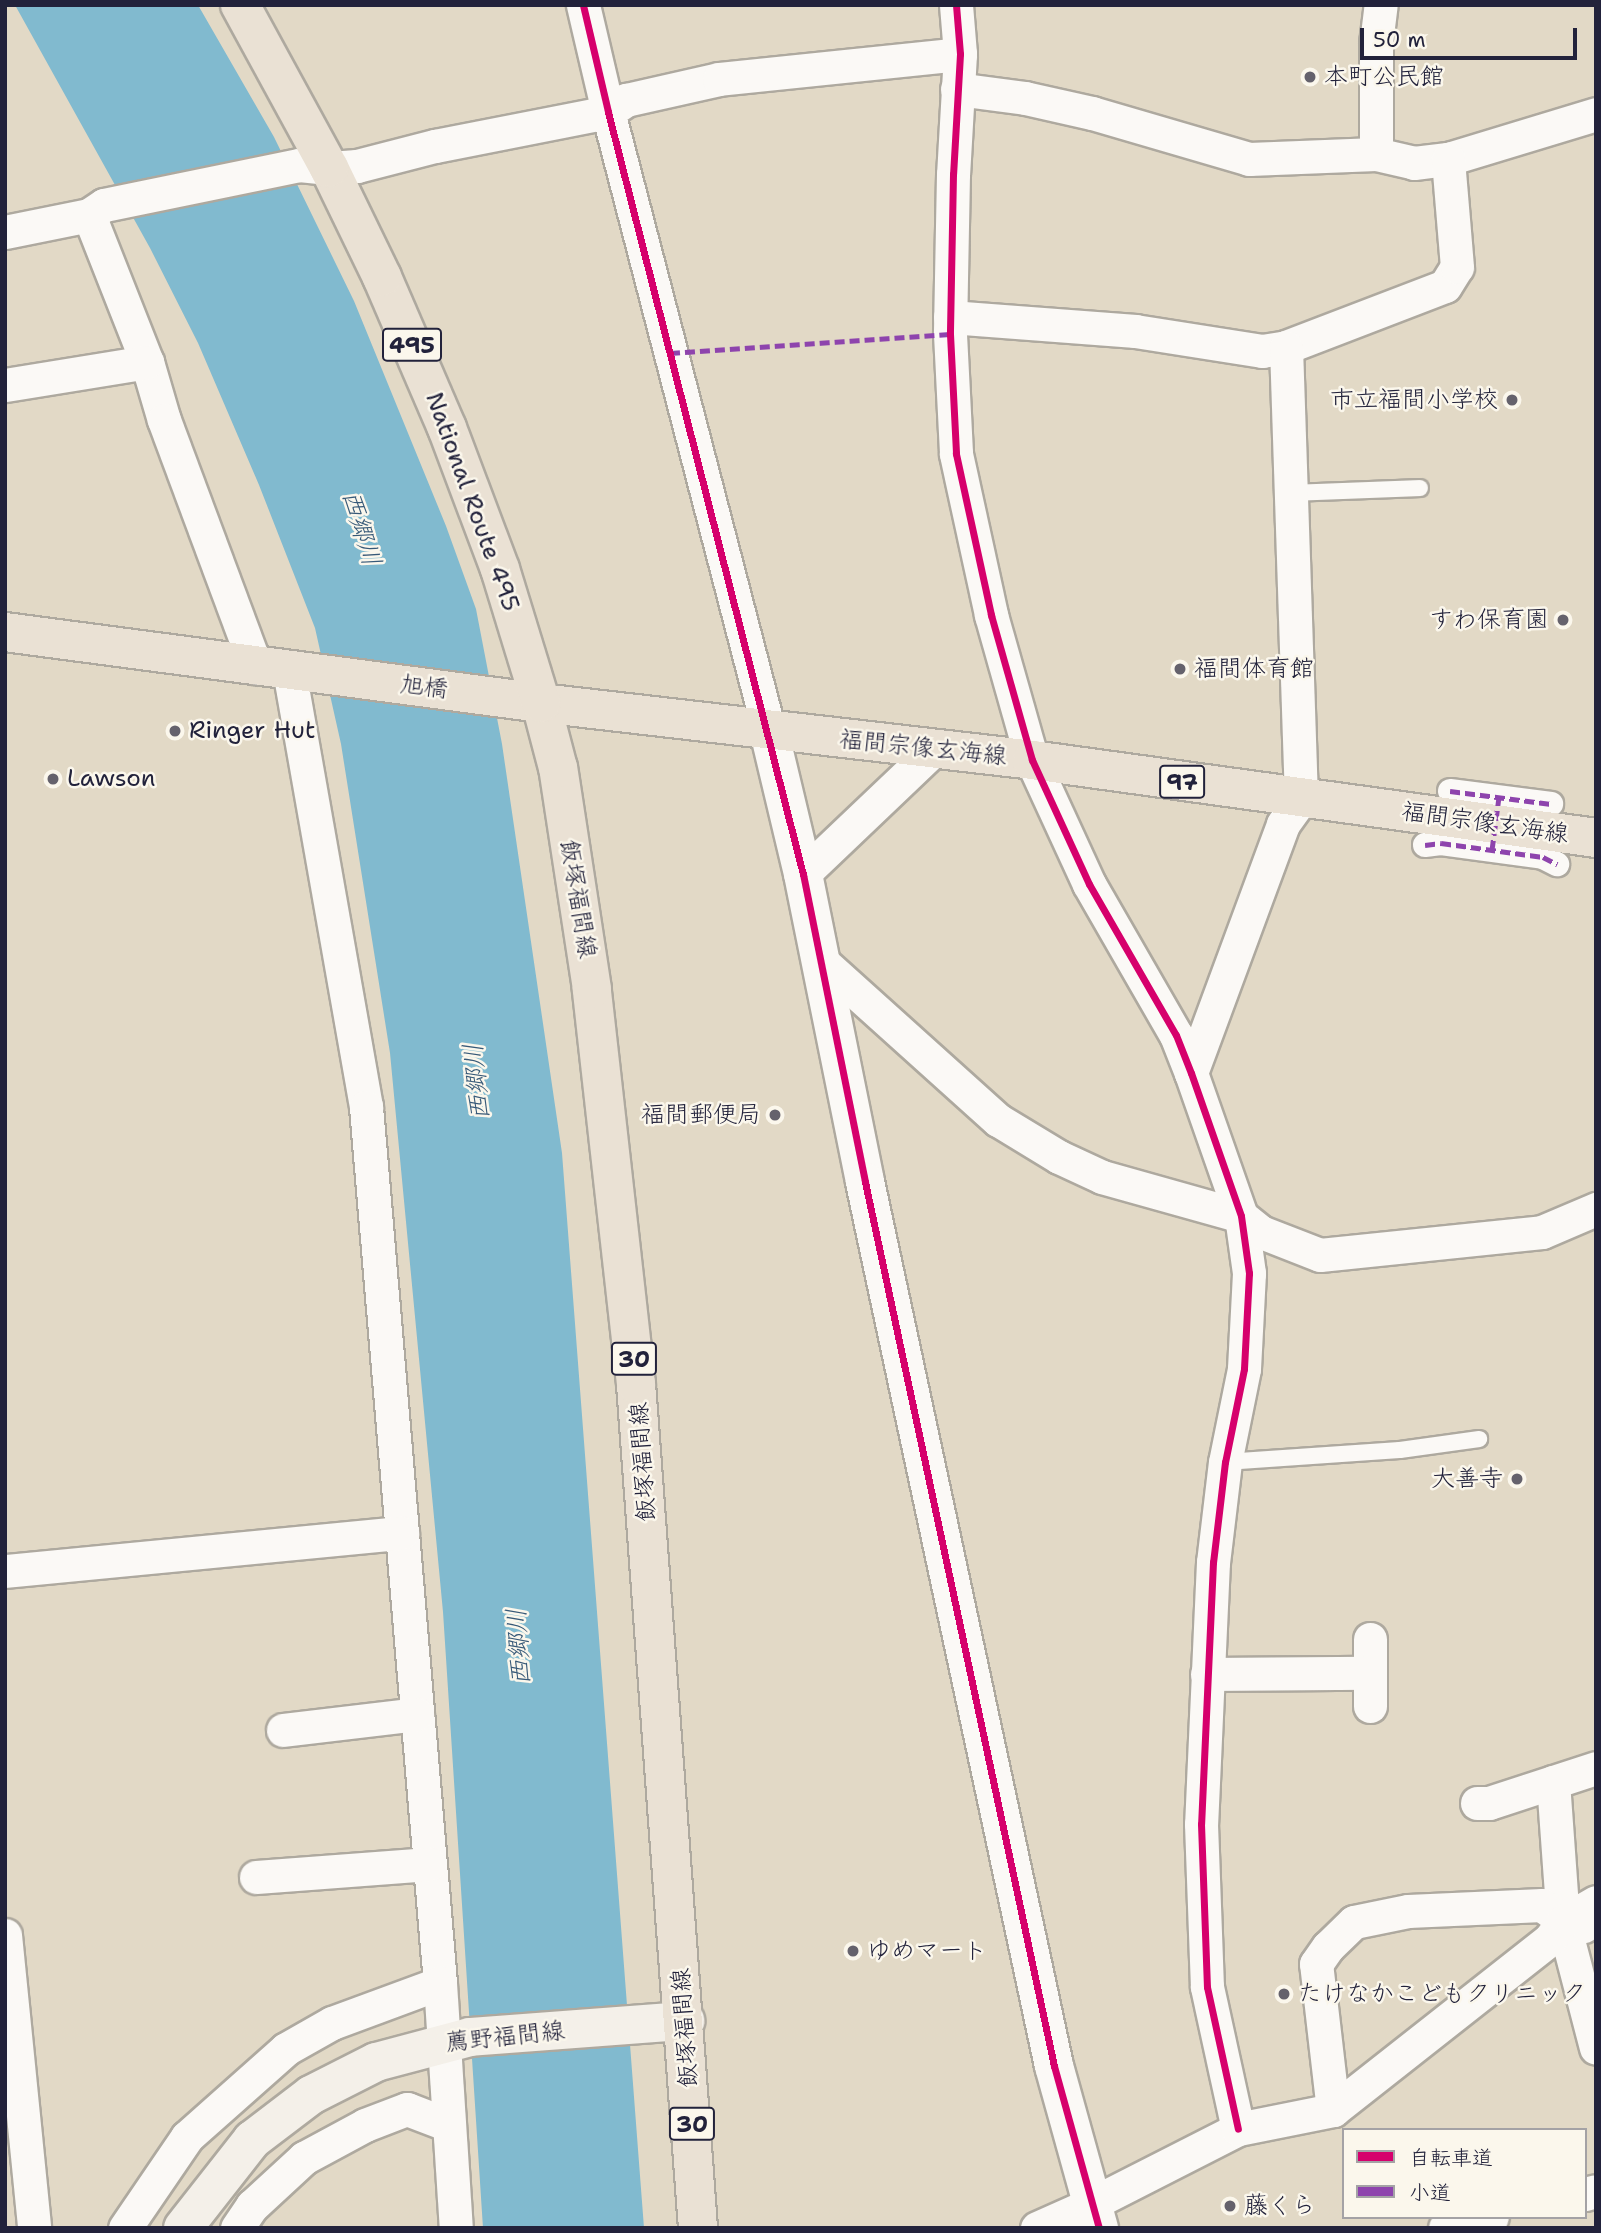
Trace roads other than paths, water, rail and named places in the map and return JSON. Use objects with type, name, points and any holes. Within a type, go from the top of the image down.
[{"type":"main road","name":"National Route 495","points":[[240,5],[314,166],[382,277],[447,428],[500,569],[529,701]]},
{"type":"main road","name":"旭橋","points":[[5,632],[529,701]]},
{"type":"main road","name":"福間宗像玄海線","points":[[529,701],[1032,760],[1596,838]]},
{"type":"main road","name":"飯塚福間線","points":[[529,701],[558,768],[592,989],[634,1357],[668,2022],[698,2228]]},
{"type":"main road","name":"薦野福間線","points":[[183,2228],[252,2140],[311,2095],[376,2062],[457,2040],[668,2022]]},
{"type":"street","points":[[583,5],[608,112],[769,731],[803,874],[1054,2066],[1095,2216]]},
{"type":"street","points":[[956,5],[960,54],[950,317],[956,454],[991,615],[1032,760],[1089,884],[1176,1035],[1191,1073],[1241,1216],[1249,1273],[1244,1369],[1224,1462],[1213,1562],[1201,1824],[1207,1987],[1238,2129]]},
{"type":"street","points":[[1376,154],[1376,43],[1381,5]]},
{"type":"street","points":[[5,232],[97,210],[314,166],[357,166],[435,146],[608,112],[626,100],[719,79],[960,54]]},
{"type":"street","points":[[957,89],[1025,98],[1092,113],[1249,159],[1376,154],[1414,163],[1448,159],[1596,114]]},
{"type":"street","points":[[950,317],[1135,331],[1262,351],[1286,347],[1445,286],[1457,267],[1448,159]]},
{"type":"street","points":[[97,210],[164,419],[272,669],[366,1107],[440,1983],[457,2040],[449,2125],[456,2228]]},
{"type":"street","points":[[1191,1073],[1283,824],[1301,799],[1286,347]]},
{"type":"street","points":[[5,386],[147,362]]},
{"type":"street","points":[[803,874],[933,750]]},
{"type":"street","points":[[1450,791],[1551,804]]},
{"type":"street","points":[[1492,850],[1499,797]]},
{"type":"street","points":[[1424,845],[1441,843],[1543,856],[1557,864]]},
{"type":"street","points":[[819,959],[998,1120],[1059,1157],[1102,1177],[1241,1216],[1261,1232],[1320,1255],[1542,1232],[1596,1209]]},
{"type":"street","points":[[5,1571],[402,1533]]},
{"type":"street","points":[[1370,1639],[1370,1706]]},
{"type":"street","points":[[1207,1674],[1370,1673]]},
{"type":"street","points":[[283,1730],[417,1714]]},
{"type":"street","points":[[1477,1803],[1489,1803],[1596,1768]]},
{"type":"street","points":[[1553,1782],[1563,1921],[1596,2048]]},
{"type":"street","points":[[256,1877],[430,1864]]},
{"type":"street","points":[[1042,2226],[1095,2216],[1238,2129],[1333,2110],[1550,1939],[1563,1921],[1596,1902]]},
{"type":"street","points":[[1333,2110],[1316,1964],[1328,1947],[1353,1923],[1408,1911],[1542,1905],[1563,1921],[1596,1929]]},
{"type":"street","points":[[5,1935],[34,2228]]},
{"type":"street","points":[[125,2228],[187,2137],[286,2049],[332,2023],[440,1983]]},
{"type":"street","points":[[237,2228],[252,2206],[304,2158],[365,2125],[407,2109],[449,2125]]},
{"type":"street","points":[[5,2151],[13,2228]]},
{"type":"street","points":[[1445,2228],[1487,2222]]},
{"type":"lane","points":[[1292,493],[1420,488]]},
{"type":"lane","points":[[1224,1462],[1400,1450],[1479,1438]]},
{"type":"water","name":"西郷川","points":[[15,5],[198,5],[274,137],[354,301],[446,526],[476,609],[502,744],[562,1153],[644,2228],[483,2228],[443,1612],[390,1053],[341,744],[315,628],[259,485],[198,343],[150,248]]},
{"type":"place","name":"本町公民館","points":[[1310,77]]},
{"type":"place","name":"市立福間小学校","points":[[1512,400]]},
{"type":"place","name":"すわ保育園","points":[[1563,620]]},
{"type":"place","name":"福間体育館","points":[[1180,669]]},
{"type":"place","name":"Ringer Hut","points":[[175,731]]},
{"type":"place","name":"Lawson","points":[[53,779]]},
{"type":"place","name":"福間郵便局","points":[[775,1115]]},
{"type":"place","name":"大善寺","points":[[1517,1479]]},
{"type":"place","name":"ゆめマート","points":[[853,1951]]},
{"type":"place","name":"たけなかこどもクリニック","points":[[1284,1994]]},
{"type":"place","name":"藤くら","points":[[1230,2206]]}]
